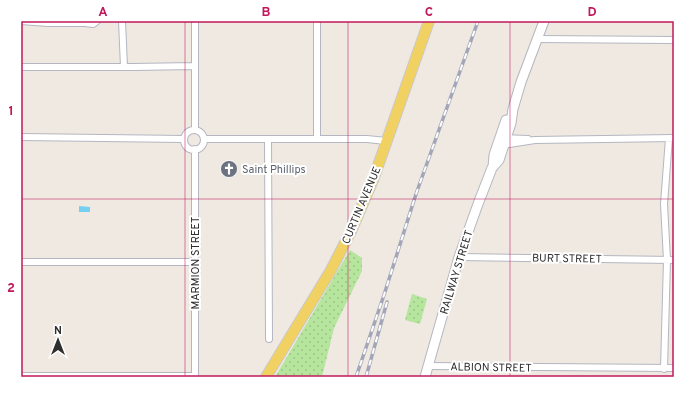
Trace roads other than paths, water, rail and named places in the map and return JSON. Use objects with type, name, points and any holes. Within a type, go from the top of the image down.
[{"type":"main road","name":"CURTIN AVENUE","points":[[266,377],[324,283],[352,229],[365,199],[429,21]]},
{"type":"street","points":[[21,21],[93,24],[97,21]]},
{"type":"street","points":[[122,21],[124,67]]},
{"type":"street","points":[[195,21],[195,130]]},
{"type":"street","points":[[316,139],[317,21]]},
{"type":"street","name":"RAILWAY STREET","points":[[425,377],[459,257],[492,168],[499,160],[502,141],[511,123],[513,109],[521,82],[544,21]]},
{"type":"street","points":[[537,39],[674,40]]},
{"type":"street","points":[[21,67],[194,66]]},
{"type":"street","points":[[195,130],[198,130],[202,134],[204,139],[203,144],[197,149],[190,149],[186,145],[184,139],[186,133],[195,130]]},
{"type":"street","points":[[21,137],[184,139]]},
{"type":"street","points":[[502,141],[520,138],[535,140],[672,138],[664,204],[671,260],[664,369]]},
{"type":"street","points":[[204,139],[367,139],[386,142]]},
{"type":"street","points":[[268,139],[269,339]]},
{"type":"street","name":"MARMION STREET","points":[[195,149],[195,376]]},
{"type":"street","name":"BURT STREET","points":[[459,257],[671,260]]},
{"type":"street","points":[[21,262],[195,262]]},
{"type":"street","name":"ALBION STREET","points":[[428,366],[674,368]]},
{"type":"street","points":[[21,376],[195,376]]},
{"type":"water","points":[[79,206],[90,207],[90,212],[79,212]]},
{"type":"railway","points":[[356,377],[416,194],[478,21]]},
{"type":"railway","points":[[366,377],[387,302]]},
{"type":"place","name":"Saint Phillips","points":[[229,169]]}]
